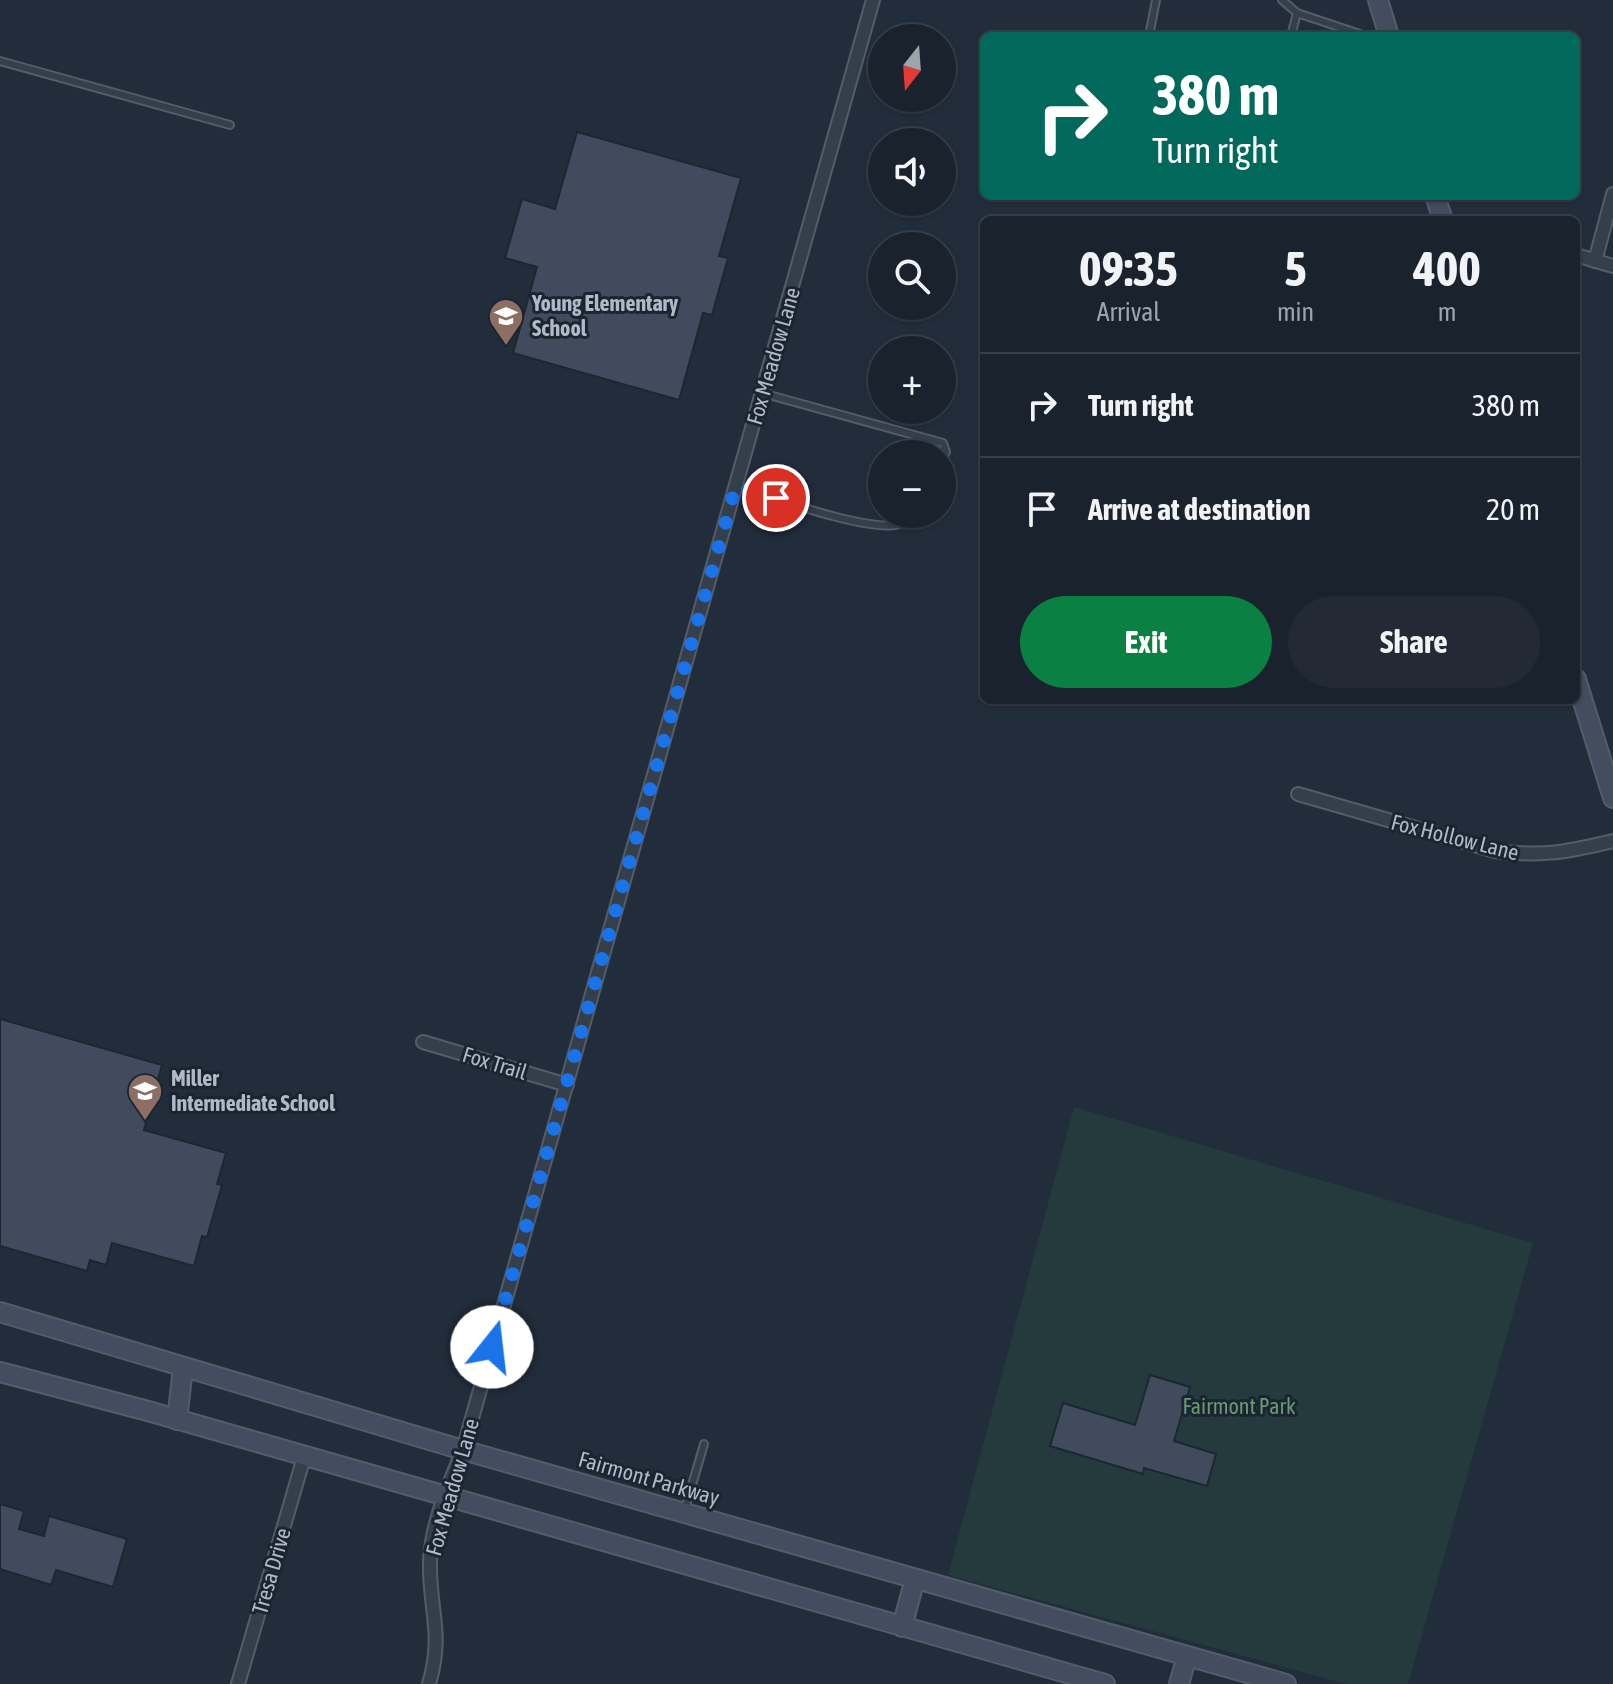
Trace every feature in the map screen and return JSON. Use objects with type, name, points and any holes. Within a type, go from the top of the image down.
[{"type":"main road","points":[[1378,0],[1388,32]]},
{"type":"main road","points":[[1580,692],[1613,798]]},
{"type":"main road","name":"Fairmont Parkway","points":[[0,1312],[463,1450],[1286,1684]]},
{"type":"main road","points":[[177,1420],[183,1368]]},
{"type":"main road","points":[[0,1372],[1105,1684]]},
{"type":"main road","points":[[902,1627],[915,1579]]},
{"type":"main road","points":[[1179,1684],[1187,1656]]},
{"type":"street","name":"Fox Meadow Lane","points":[[429,1684],[437,1642],[430,1564],[432,1544],[463,1450],[873,0]]},
{"type":"street","points":[[1595,261],[1613,194]]},
{"type":"street","points":[[1580,256],[1613,266]]},
{"type":"street","name":"Fox Hollow Lane","points":[[1298,794],[1495,851],[1527,855],[1558,854],[1613,841]]},
{"type":"street","name":"Fox Trail","points":[[423,1042],[567,1085]]},
{"type":"street","name":"Tresa Drive","points":[[238,1684],[304,1457]]},
{"type":"lane","points":[[1150,32],[1156,0]]},
{"type":"lane","points":[[1282,0],[1297,13],[1354,32]]},
{"type":"lane","points":[[1292,32],[1297,13]]},
{"type":"lane","points":[[0,61],[230,125]]},
{"type":"lane","points":[[762,393],[932,440]]},
{"type":"lane","points":[[736,486],[868,523]]},
{"type":"lane","points":[[684,1513],[704,1444]]},
{"type":"green space","name":"Fairmont Park","points":[[1074,1107],[1533,1243],[1408,1684],[1346,1684],[948,1575]]},
{"type":"building","points":[[577,132],[741,178],[719,256],[728,258],[712,315],[703,313],[679,400],[513,353],[537,267],[505,258],[522,199],[555,209]]},
{"type":"building","points":[[0,1019],[162,1065],[144,1130],[226,1153],[217,1184],[222,1185],[207,1237],[202,1236],[194,1266],[112,1243],[106,1265],[90,1260],[87,1271],[0,1246]]},
{"type":"building","points":[[1150,1375],[1190,1387],[1174,1441],[1216,1454],[1207,1486],[1144,1468],[1143,1474],[1050,1446],[1063,1403],[1135,1425]]},
{"type":"building","points":[[0,1504],[24,1511],[19,1529],[44,1536],[49,1516],[127,1539],[113,1587],[56,1570],[51,1585],[0,1569]]},
{"type":"place","name":"Young Elementary School","points":[[506,347]]},
{"type":"place","name":"Miller Intermediate School","points":[[145,1122]]},
{"type":"route","points":[[492,1347],[736,486],[776,498]]}]
